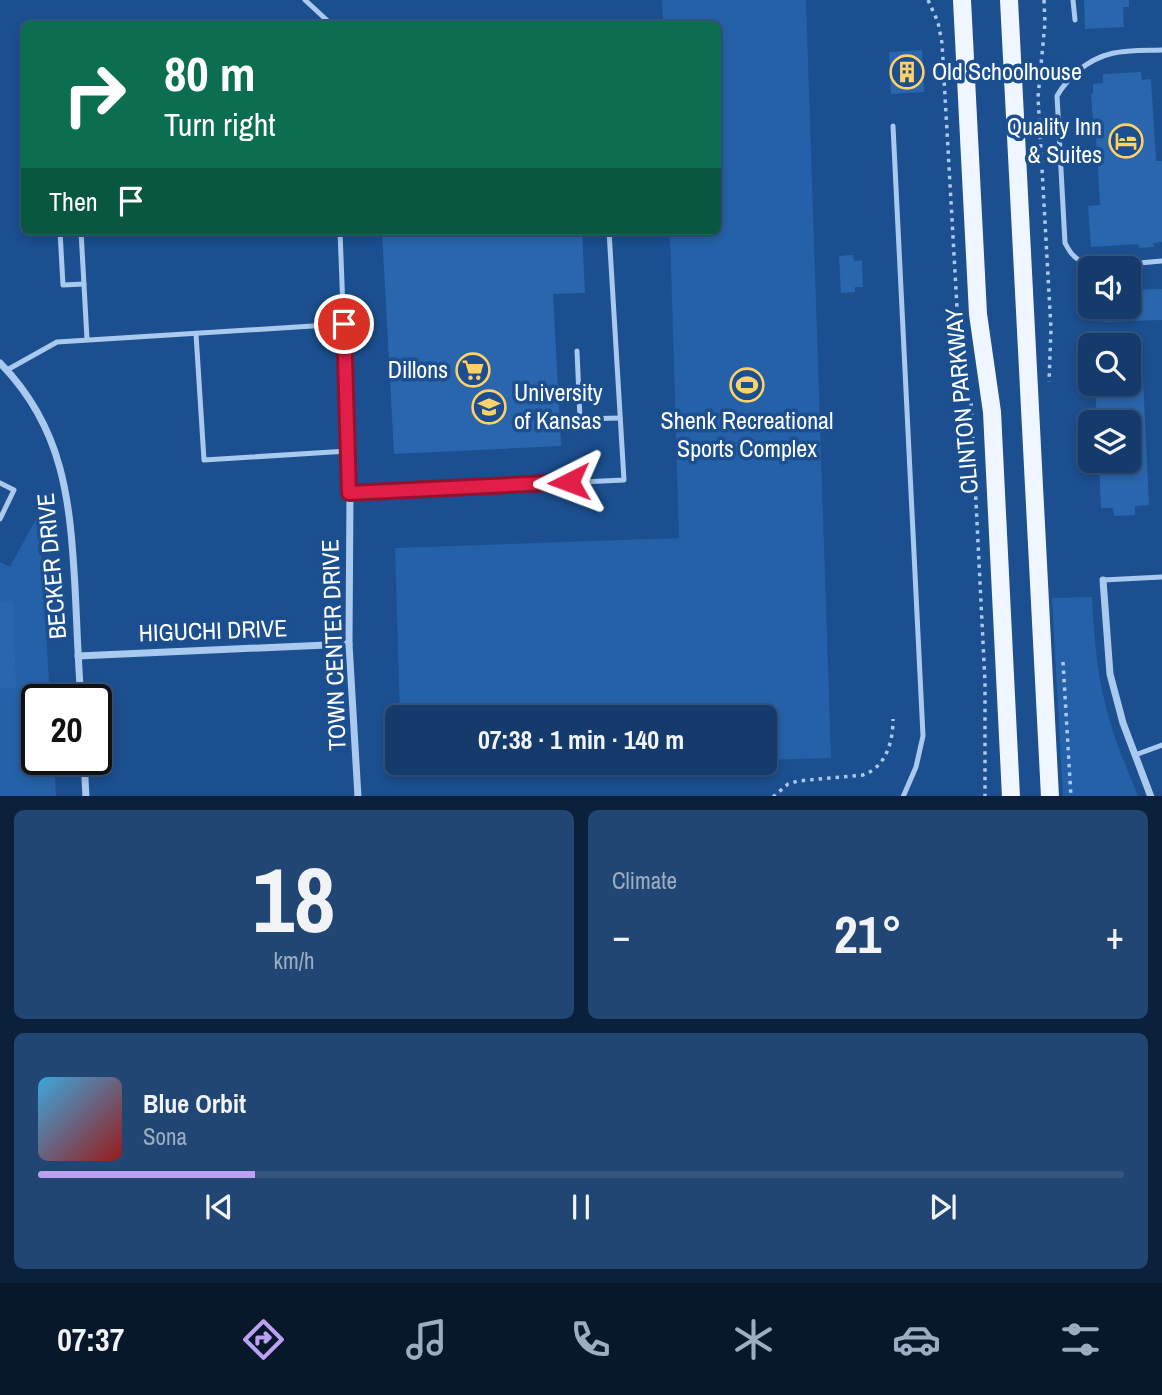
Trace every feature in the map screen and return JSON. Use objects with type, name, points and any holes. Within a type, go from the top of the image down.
[{"type":"main road","name":"CLINTON PARKWAY","points":[[962,0],[978,314],[992,412],[1011,796]]},
{"type":"main road","points":[[1009,0],[1050,796]]},
{"type":"street","name":"BECKER DRIVE","points":[[0,363],[30,401],[62,470],[72,527],[79,684]]},
{"type":"street","name":"TOWN CENTER DRIVE","points":[[349,493],[349,644],[358,796]]},
{"type":"street","points":[[1103,580],[1110,674],[1123,723],[1151,796]]},
{"type":"street","name":"HIGUCHI DRIVE","points":[[78,656],[349,644]]},
{"type":"street","points":[[85,775],[86,796]]},
{"type":"lane","points":[[305,0],[329,21]]},
{"type":"lane","points":[[1073,0],[1074,20]]},
{"type":"lane","points":[[1162,50],[1109,52],[1091,60],[1063,84],[1057,96],[1065,243],[1070,253],[1081,262],[1096,264],[1162,261]]},
{"type":"lane","points":[[893,126],[923,736],[916,767],[903,796]]},
{"type":"lane","points":[[60,235],[63,285],[84,284]]},
{"type":"lane","points":[[81,235],[87,340]]},
{"type":"lane","points":[[340,235],[349,493],[624,480],[609,235]]},
{"type":"lane","points":[[7,370],[57,342],[344,324]]},
{"type":"lane","points":[[196,334],[204,460],[348,451]]},
{"type":"lane","points":[[577,351],[580,419],[620,418]]},
{"type":"lane","points":[[0,483],[14,490],[0,519]]},
{"type":"lane","points":[[1103,580],[1162,577]]},
{"type":"lane","points":[[1135,755],[1162,745]]},
{"type":"path","points":[[928,0],[938,22],[943,43],[958,325],[964,351]]},
{"type":"path","points":[[1044,0],[1045,23],[1038,97],[1051,329],[1049,391]]},
{"type":"path","points":[[970,391],[985,682],[985,796]]},
{"type":"path","points":[[1063,658],[1071,796]]},
{"type":"path","points":[[773,796],[788,784],[798,781],[870,773],[885,757],[891,742],[893,719]]},
{"type":"shaded area","name":"Shenk Recreational Sports Complex","points":[[662,0],[806,0],[831,758],[777,760],[777,705],[400,705],[395,548],[679,538],[670,235],[721,235],[721,21],[663,21]]},
{"type":"shaded area","points":[[39,513],[49,684],[21,684],[21,775],[55,775],[56,796],[0,796],[0,562],[10,567]]},
{"type":"shaded area","points":[[1092,597],[1095,646],[1103,693],[1117,743],[1138,796],[1063,796],[1052,598]]},
{"type":"building","points":[[1084,0],[1129,0],[1129,7],[1123,7],[1124,27],[1085,29]]},
{"type":"building","name":"Old Schoolhouse","points":[[922,50],[924,92],[891,94],[889,52]]},
{"type":"building","name":"Quality Inn & Suites","points":[[1141,72],[1142,80],[1151,79],[1156,161],[1162,161],[1162,242],[1153,243],[1154,247],[1139,248],[1138,244],[1091,247],[1088,206],[1100,205],[1091,94],[1093,84],[1103,83],[1103,74]]},
{"type":"building","name":"Dillons","points":[[382,235],[582,235],[585,293],[553,294],[561,446],[394,454]]},
{"type":"building","points":[[853,255],[854,261],[862,260],[863,287],[855,287],[855,292],[841,293],[839,256]]},
{"type":"building","points":[[1162,289],[1162,320],[1103,322],[1103,319],[1141,319],[1141,290]]},
{"type":"building","points":[[1141,379],[1149,505],[1135,506],[1135,515],[1114,516],[1113,508],[1101,508],[1100,473],[1141,473],[1141,410],[1096,410],[1096,396],[1141,396]]},
{"type":"building","points":[[13,601],[16,688],[0,688],[0,602]]},
{"type":"place","name":"Old Schoolhouse","points":[[907,72]]},
{"type":"place","name":"Quality Inn & Suites","points":[[1126,141]]},
{"type":"place","name":"Dillons","points":[[473,370]]},
{"type":"place","name":"Shenk Recreational Sports Complex","points":[[747,385]]},
{"type":"place","name":"University of Kansas","points":[[489,407]]},
{"type":"route","points":[[344,324],[349,493],[569,482]]}]
